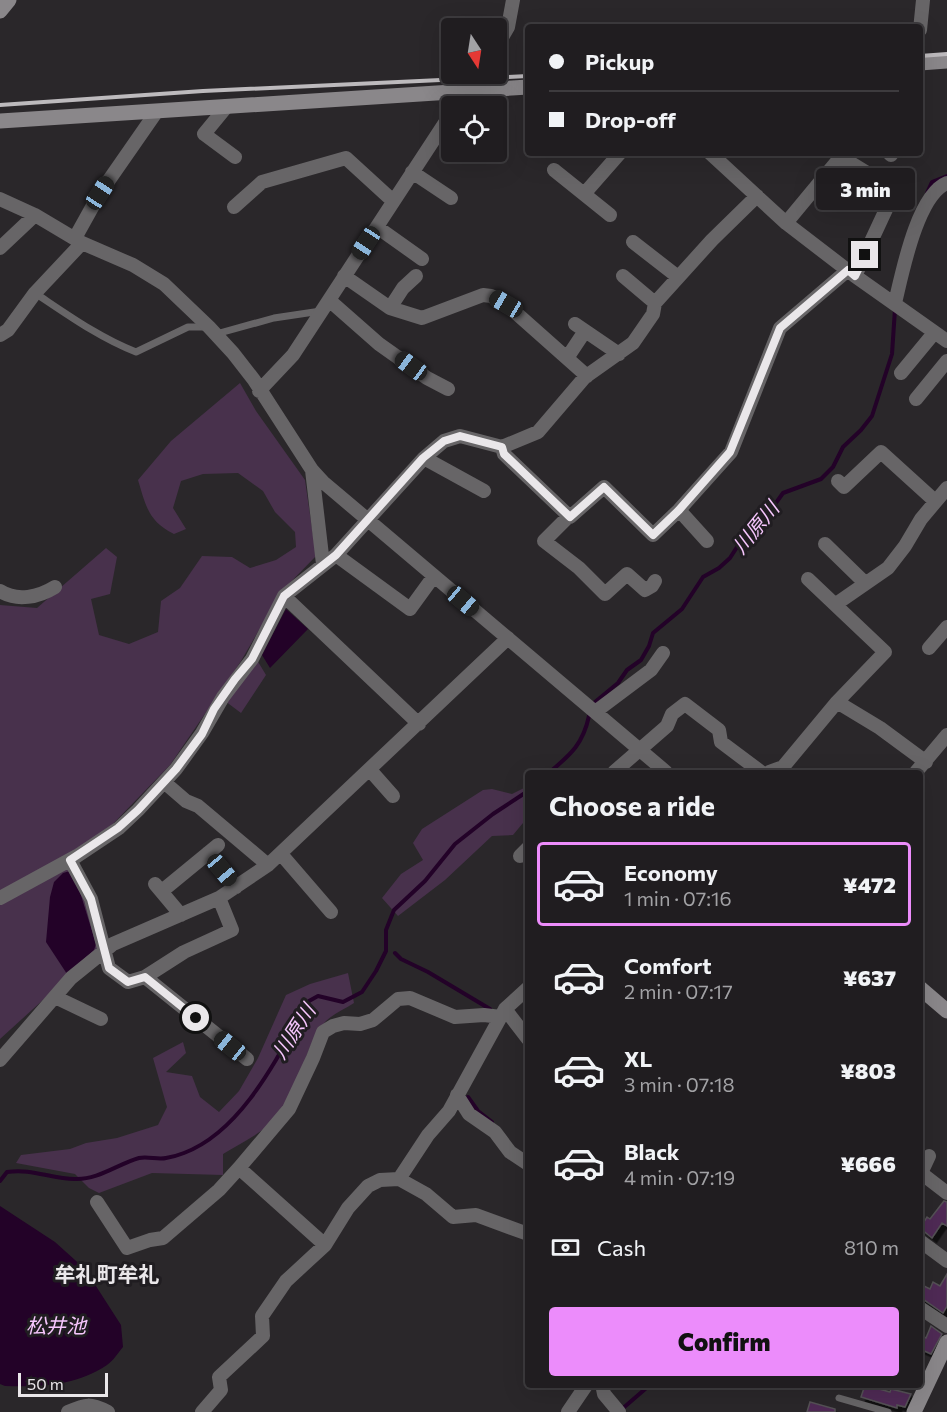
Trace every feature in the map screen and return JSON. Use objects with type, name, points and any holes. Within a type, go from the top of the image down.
[{"type":"street","points":[[0,10],[9,0]]},
{"type":"street","points":[[507,29],[513,0]]},
{"type":"street","points":[[921,24],[923,0]]},
{"type":"street","points":[[923,63],[947,61]]},
{"type":"street","points":[[464,96],[474,84]]},
{"type":"street","points":[[0,121],[525,87]]},
{"type":"street","points":[[227,106],[204,134],[235,158]]},
{"type":"street","points":[[0,335],[8,330],[35,293],[79,241],[100,193],[157,111]]},
{"type":"street","points":[[260,391],[293,354],[441,128]]},
{"type":"street","points":[[584,194],[617,156]]},
{"type":"street","points":[[713,156],[786,223],[851,273],[947,341]]},
{"type":"street","points":[[786,223],[841,156]]},
{"type":"street","points":[[655,581],[645,590],[627,574],[605,594],[579,568],[544,541],[568,516],[570,517],[604,487],[653,535],[679,510],[730,452],[780,328],[851,273],[895,190],[844,156]]},
{"type":"street","points":[[234,207],[262,182],[346,158],[393,201]]},
{"type":"street","points":[[554,170],[610,215]]},
{"type":"street","points":[[412,172],[451,198]]},
{"type":"street","points":[[895,303],[911,238],[935,190],[947,183]]},
{"type":"street","points":[[0,898],[70,860],[118,828],[138,810],[176,769],[202,734],[223,697],[252,659],[284,596],[336,555],[423,458],[444,441],[460,436],[502,447],[538,432],[587,376],[633,343],[653,314],[656,303],[712,240],[757,196]]},
{"type":"street","points":[[0,199],[35,215],[79,241],[150,274],[164,284],[213,330],[233,353],[254,380],[322,482],[664,770]]},
{"type":"street","points":[[0,248],[35,215]]},
{"type":"street","points":[[377,227],[422,259]]},
{"type":"street","points":[[633,242],[678,277]]},
{"type":"street","points":[[344,276],[390,308],[422,318],[483,295],[491,296],[506,304],[587,376]]},
{"type":"street","points":[[390,308],[403,288],[416,276]]},
{"type":"street","points":[[623,276],[656,303]]},
{"type":"street","points":[[325,306],[427,378],[448,389]]},
{"type":"street","points":[[567,358],[580,327],[619,354]]},
{"type":"street","points":[[901,372],[934,333]]},
{"type":"street","points":[[916,399],[947,361]]},
{"type":"street","points":[[502,447],[504,454],[568,516]]},
{"type":"street","points":[[838,481],[844,486],[881,452],[934,501]]},
{"type":"street","points":[[423,458],[484,491]]},
{"type":"street","points":[[312,470],[323,564]]},
{"type":"street","points":[[836,604],[888,568],[934,501],[947,488]]},
{"type":"street","points":[[679,510],[707,541]]},
{"type":"street","points":[[833,548],[865,583]]},
{"type":"street","points":[[336,555],[410,609],[434,576]]},
{"type":"street","points":[[775,770],[783,767],[837,702],[885,652],[808,579]]},
{"type":"street","points":[[0,591],[7,596],[24,597],[43,594],[55,587]]},
{"type":"street","points":[[284,596],[419,724]]},
{"type":"street","points":[[929,648],[945,633]]},
{"type":"street","points":[[0,1060],[71,978],[113,944],[143,929],[219,898],[268,865],[508,638]]},
{"type":"street","points":[[595,712],[651,670],[663,653]]},
{"type":"street","points":[[837,702],[880,728],[926,762]]},
{"type":"street","points":[[616,770],[667,726],[672,714],[685,704],[719,730],[721,742],[758,770]]},
{"type":"street","points":[[918,770],[947,735]]},
{"type":"street","points":[[370,770],[393,796]]},
{"type":"street","points":[[164,782],[186,801],[198,806],[268,865]]},
{"type":"street","points":[[181,915],[159,887],[213,849],[236,887]]},
{"type":"street","points":[[281,854],[331,912]]},
{"type":"street","points":[[70,860],[91,899],[109,968],[128,982],[145,977],[184,952],[232,930],[219,898]]},
{"type":"street","points":[[145,977],[247,1059]]},
{"type":"street","points":[[399,1179],[448,1111],[503,1013],[525,991]]},
{"type":"street","points":[[923,991],[947,1011]]},
{"type":"street","points":[[55,997],[101,1019]]},
{"type":"street","points":[[97,1202],[127,1248],[163,1238],[219,1190],[289,1109],[323,1032],[344,1023],[360,1024],[374,1020],[398,999],[410,999],[455,1017],[503,1013]]},
{"type":"street","points":[[503,1013],[525,1037]]},
{"type":"street","points":[[457,1095],[468,1114],[495,1132],[510,1152],[525,1162]]},
{"type":"street","points":[[923,1169],[929,1156]]},
{"type":"street","points":[[239,1168],[325,1245]]},
{"type":"street","points":[[923,1175],[947,1193]]},
{"type":"street","points":[[202,1412],[221,1390],[219,1377],[263,1336],[262,1316],[286,1281],[325,1245],[348,1208],[368,1186],[380,1180],[399,1179],[426,1194],[453,1217],[476,1215],[525,1233]]},
{"type":"street","points":[[923,1243],[947,1262]]},
{"type":"street","points":[[923,1310],[947,1326]]},
{"type":"street","points":[[914,1412],[947,1342]]},
{"type":"street","points":[[568,1412],[584,1388]]},
{"type":"street","points":[[603,1388],[604,1394],[619,1412]]},
{"type":"street","points":[[68,1412],[82,1405],[94,1405],[108,1412]]},
{"type":"lane","points":[[35,293],[78,322],[118,345],[136,352],[188,327],[213,330],[325,306]]},
{"type":"lane","points":[[839,1398],[888,1412]]},
{"type":"shaded area","points":[[240,383],[256,411],[305,480],[316,556],[281,592],[241,661],[170,765],[107,830],[65,862],[86,899],[99,949],[0,1039],[0,605],[37,608],[106,548],[117,557],[110,594],[91,599],[99,635],[129,644],[158,632],[161,601],[180,588],[202,556],[232,557],[250,568],[276,560],[296,547],[295,532],[275,512],[263,491],[238,473],[203,474],[181,481],[173,508],[186,529],[174,534],[153,518],[143,498],[138,480],[171,441]]},
{"type":"shaded area","points":[[257,660],[266,675],[241,713],[225,701]]},
{"type":"shaded area","points":[[525,788],[525,821],[513,835],[492,836],[445,880],[398,916],[382,898],[401,874],[423,860],[413,843],[422,829],[483,790],[492,789],[512,794]]},
{"type":"shaded area","points":[[348,973],[354,1003],[329,1018],[319,1030],[294,1091],[276,1119],[262,1131],[223,1154],[223,1175],[152,1173],[99,1193],[89,1188],[75,1174],[16,1163],[21,1155],[70,1149],[158,1125],[167,1107],[153,1058],[183,1042],[186,1053],[166,1072],[192,1076],[200,1097],[219,1112],[239,1091],[258,1058],[286,995],[310,984]]},
{"type":"water","points":[[286,609],[308,629],[270,668],[262,655]]},
{"type":"water","points":[[70,871],[80,892],[96,944],[94,950],[67,974],[46,942],[50,897],[54,882],[63,873]]},
{"type":"water","name":"松井池","points":[[0,1206],[55,1242],[85,1269],[121,1325],[123,1347],[107,1365],[83,1377],[58,1384],[5,1386],[0,1384]]},
{"type":"building","points":[[944,1201],[947,1202],[947,1226],[942,1223],[932,1238],[923,1230],[923,1223],[927,1217],[930,1219]]},
{"type":"building","points":[[947,1274],[947,1306],[943,1313],[923,1299],[924,1286],[930,1289],[933,1282],[940,1286]]},
{"type":"building","points":[[931,1326],[942,1334],[931,1354],[923,1350],[923,1336],[926,1338]]},
{"type":"building","points":[[864,1388],[890,1392],[891,1389],[911,1394],[905,1407],[897,1405],[897,1408],[861,1397]]},
{"type":"building","points":[[810,1402],[835,1409],[835,1412],[807,1412]]},
{"type":"waterway","name":"川原川","points":[[927,193],[932,182],[947,176]]},
{"type":"waterway","name":"川原川","points":[[595,702],[618,683],[627,670],[641,660],[653,633],[682,609],[703,577],[719,568],[730,558],[746,533],[766,517],[783,493],[821,479],[833,467],[843,447],[872,416],[892,354],[895,309]]},
{"type":"waterway","name":"川原川","points":[[552,770],[580,741],[589,716]]},
{"type":"waterway","name":"川原川","points":[[0,1181],[7,1172],[16,1171],[66,1179],[83,1179],[139,1158],[163,1158],[178,1155],[205,1142],[225,1127],[258,1088],[309,1001],[318,996],[343,1002],[362,992],[386,951],[386,930],[394,910],[425,881],[455,844],[493,814],[525,793]]},
{"type":"waterway","points":[[395,953],[401,959],[428,972],[490,1009]]},
{"type":"waterway","points":[[468,1097],[478,1111],[492,1122]]},
{"type":"waterway","points":[[622,1409],[646,1388]]},
{"type":"railway","points":[[923,56],[947,54]]},
{"type":"railway","points":[[0,105],[203,91],[525,76]]},
{"type":"district","name":"牟礼町牟礼","points":[[107,1273]]},
{"type":"route","points":[[196,1018],[145,977],[128,982],[109,968],[91,899],[70,860],[118,828],[176,769],[202,734],[214,709],[252,659],[284,596],[336,555],[423,458],[444,441],[460,436],[502,447],[504,454],[570,517],[604,487],[653,535],[699,489],[730,452],[780,328],[848,270],[855,276],[865,255]]}]
